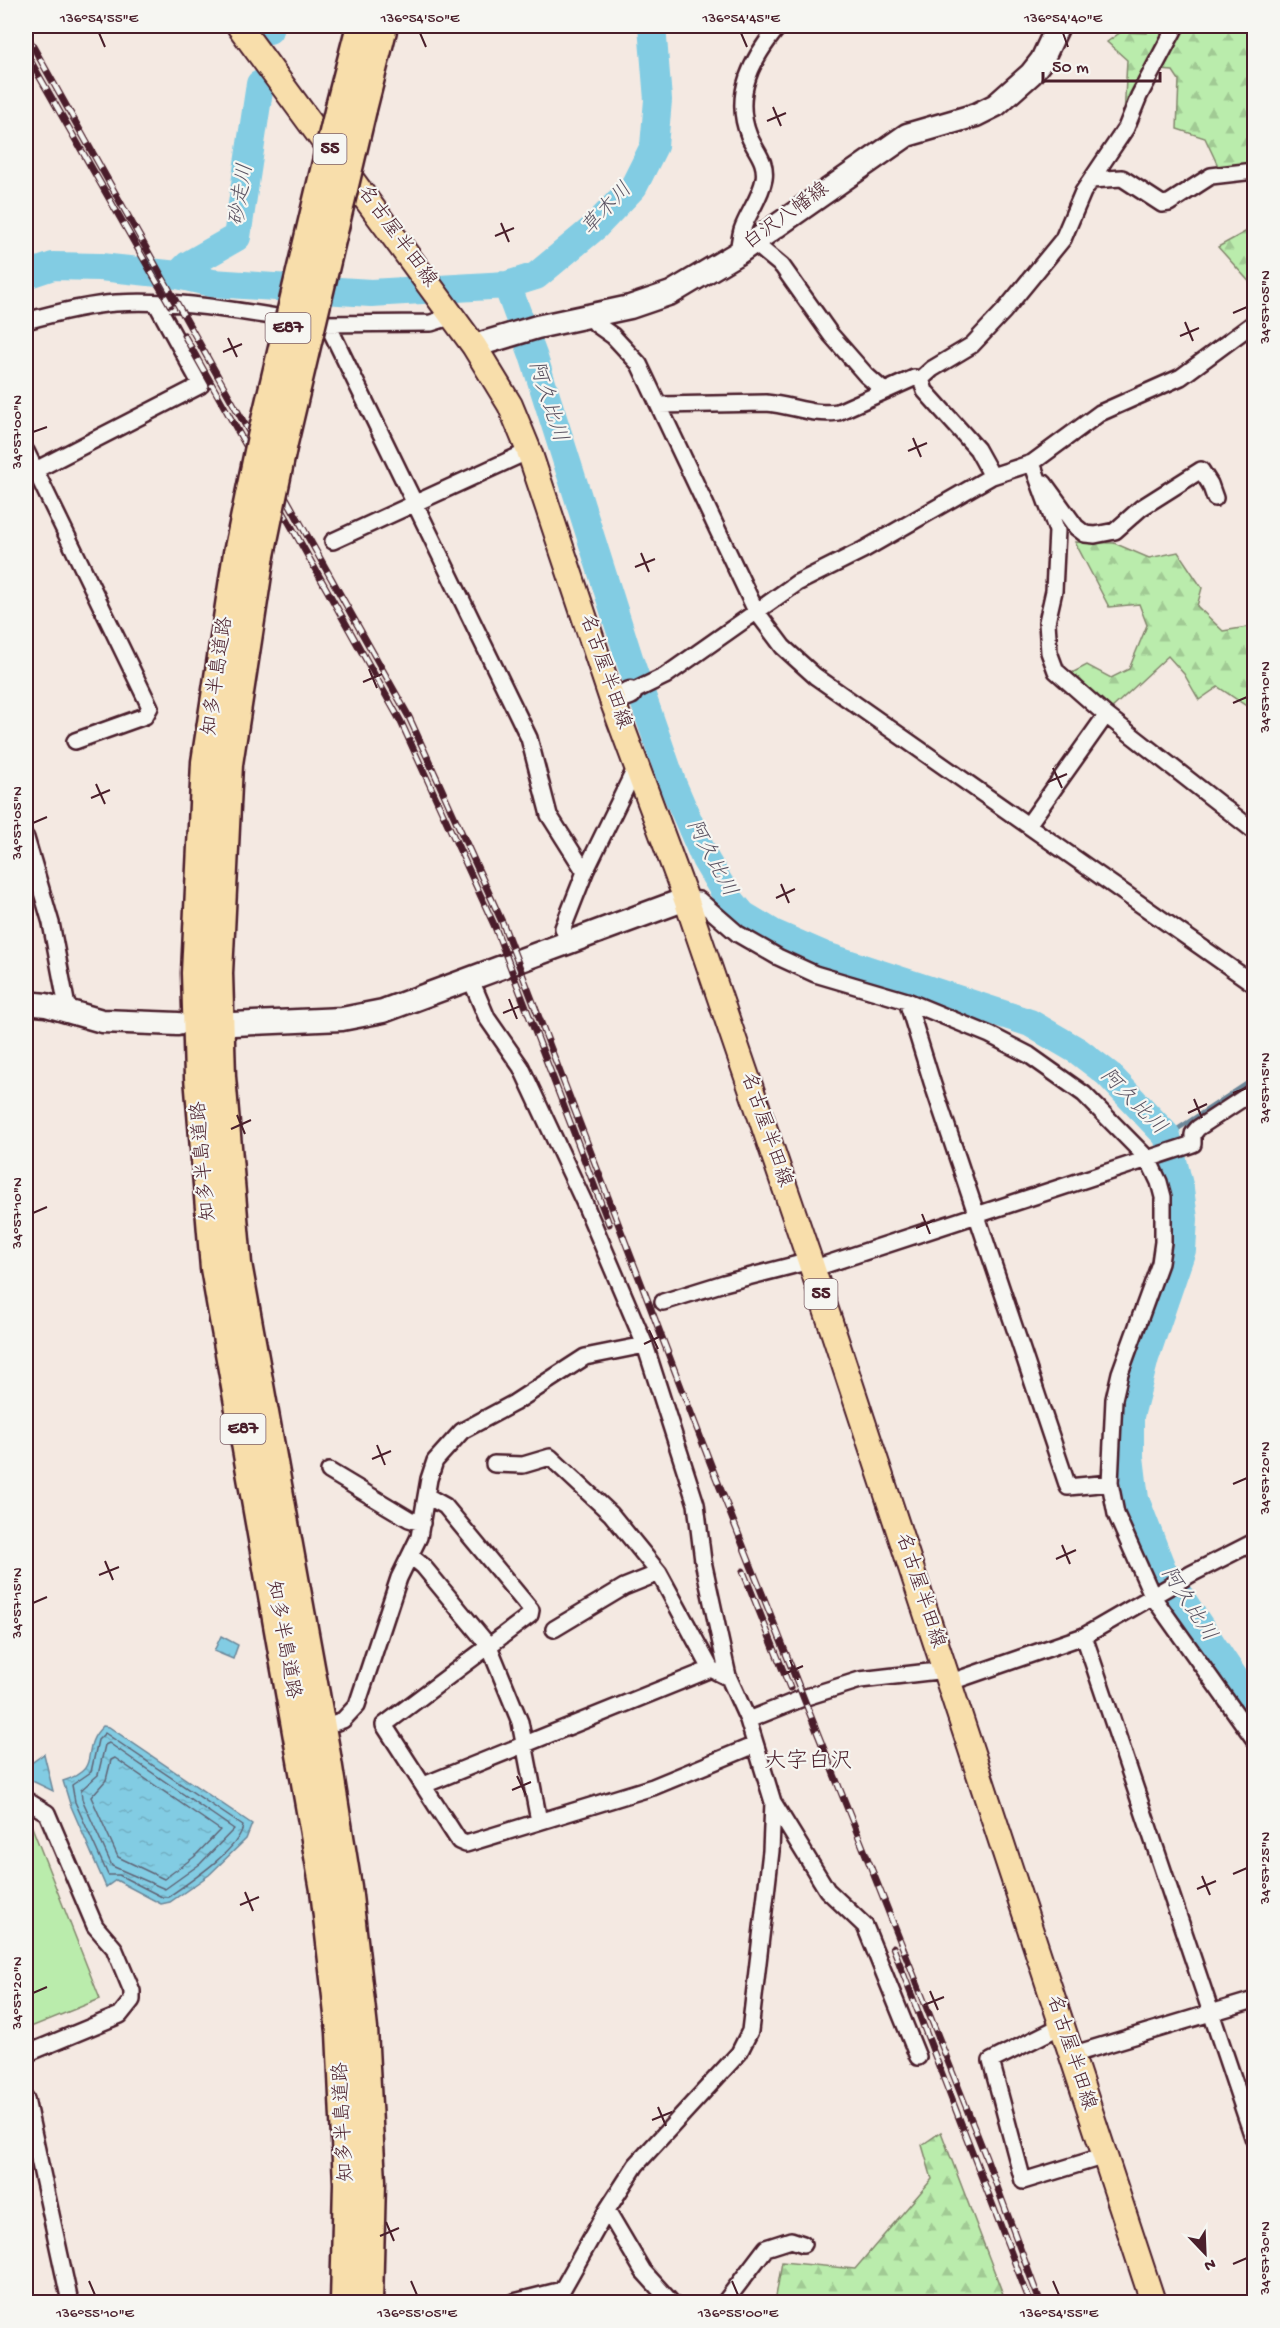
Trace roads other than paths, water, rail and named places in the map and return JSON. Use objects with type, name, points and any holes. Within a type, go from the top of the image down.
[{"type":"highway","name":"知多半島道路","points":[[345,2302],[348,2183],[343,2067],[325,1890],[215,1268],[199,1077],[196,973],[206,762],[249,554],[283,443],[351,106],[361,26]]},
{"type":"highway","name":"知多半島道路","points":[[351,106],[383,26]]},
{"type":"highway","name":"知多半島道路","points":[[249,554],[228,764],[218,973],[221,1077],[237,1264],[326,1755],[347,1887],[363,2029],[370,2181],[368,2302]]},
{"type":"main road","name":"名古屋半田線","points":[[240,26],[449,309],[510,405],[629,693],[636,767],[686,899],[811,1265],[1153,2302]]},
{"type":"main road","name":"白沢八幡線","points":[[474,346],[537,327],[630,307],[671,293],[746,248],[907,135],[969,118],[996,105],[1031,74],[1042,60],[1058,26]]},
{"type":"main road","points":[[233,1024],[361,1017],[471,980],[686,899]]},
{"type":"main road","points":[[26,1003],[102,1021],[178,1024]]},
{"type":"street","points":[[779,26],[758,51],[747,74],[743,109],[748,135],[763,160],[764,178],[742,231],[746,248],[782,266],[831,335],[866,375],[883,390]]},
{"type":"street","points":[[921,379],[932,369],[972,345],[1005,311],[1067,234],[1090,180],[1126,129],[1139,96],[1176,26]]},
{"type":"street","points":[[1090,180],[1122,178],[1162,204],[1169,203],[1210,176],[1254,171]]},
{"type":"street","points":[[26,321],[115,303],[191,304],[328,325],[431,323],[449,309]]},
{"type":"street","points":[[30,472],[201,385],[156,303]]},
{"type":"street","points":[[590,315],[596,324],[613,336],[639,364],[756,611],[783,647],[815,676],[1254,984]]},
{"type":"street","points":[[629,693],[665,676],[797,583],[863,550],[992,476],[1032,463],[1100,413],[1181,377],[1198,367],[1254,323]]},
{"type":"street","points":[[328,325],[529,738],[549,815],[585,872]]},
{"type":"street","points":[[659,405],[766,403],[784,405],[816,414],[838,412],[883,390],[914,378],[921,379]]},
{"type":"street","points":[[921,379],[925,391],[977,449],[992,476]]},
{"type":"street","points":[[333,541],[530,451]]},
{"type":"street","points":[[26,452],[30,472],[150,707],[145,716],[75,741]]},
{"type":"street","points":[[1032,463],[1040,479],[1041,489],[1057,531],[1054,591],[1047,622],[1052,662],[1062,678],[1106,715],[1254,831]]},
{"type":"street","points":[[1040,479],[1049,487],[1076,528],[1085,534],[1106,534],[1115,531],[1141,508],[1201,470],[1215,498]]},
{"type":"street","points":[[1028,825],[1106,715]]},
{"type":"street","points":[[568,943],[563,928],[585,872],[636,767]]},
{"type":"street","points":[[26,838],[51,924],[68,1012]]},
{"type":"street","points":[[686,899],[699,900],[738,934],[778,957],[815,974],[907,1001],[990,1035],[1029,1055],[1084,1094],[1148,1159],[1160,1182],[1163,1197],[1163,1242],[1160,1263],[1120,1373],[1114,1399],[1110,1483],[1116,1514],[1153,1597],[1254,1739]]},
{"type":"street","points":[[471,980],[487,1018],[520,1067],[584,1202],[645,1345],[696,1504],[703,1561],[729,1678],[748,1720],[773,1802],[827,1890],[865,1926],[918,2057]]},
{"type":"street","points":[[907,1001],[1068,1487],[1110,1483]]},
{"type":"street","points":[[663,1302],[724,1283],[811,1265],[978,1215],[1193,1144],[1193,1134],[1198,1128],[1254,1091]]},
{"type":"street","points":[[331,1724],[343,1720],[357,1705],[399,1578],[411,1556],[422,1523],[429,1479],[435,1461],[462,1431],[514,1403],[585,1357],[645,1345]]},
{"type":"street","points":[[494,1464],[523,1466],[550,1457],[611,1514],[659,1574],[711,1669],[729,1678]]},
{"type":"street","points":[[329,1471],[409,1519],[422,1523]]},
{"type":"street","points":[[427,1496],[445,1506],[531,1610],[530,1614],[384,1725],[459,1840],[466,1844],[653,1787],[755,1745]]},
{"type":"street","points":[[748,1720],[803,1698],[860,1680],[947,1677],[1084,1636],[1191,1574],[1254,1542]]},
{"type":"street","points":[[411,1556],[423,1566],[489,1646],[520,1722],[539,1821]]},
{"type":"street","points":[[554,1629],[624,1587],[659,1574]]},
{"type":"street","points":[[1084,1636],[1254,2140]]},
{"type":"street","points":[[424,1785],[711,1669]]},
{"type":"street","points":[[26,1800],[47,1813],[95,1926],[114,1948],[132,1991],[132,2000],[120,2015],[26,2054]]},
{"type":"street","points":[[514,2302],[561,2296],[607,2210],[636,2165],[739,2053],[750,2031],[771,1851],[773,1802]]},
{"type":"street","points":[[1071,2055],[1212,2015],[1254,2000]]},
{"type":"street","points":[[1061,2026],[991,2061],[1023,2181],[1105,2156]]},
{"type":"street","points":[[26,2099],[70,2302]]},
{"type":"street","points":[[607,2210],[643,2271],[671,2302]]},
{"type":"street","points":[[726,2302],[766,2248],[790,2240],[803,2244]]},
{"type":"water","points":[[221,1636],[238,1645],[233,1659],[214,1651]]},
{"type":"water","points":[[103,1726],[109,1727],[252,1824],[246,1839],[209,1875],[170,1902],[161,1904],[116,1880],[106,1887],[70,1804],[63,1781],[76,1776],[83,1770],[87,1764],[92,1743]]},
{"type":"water","points":[[44,1754],[53,1791],[26,1778],[26,1767]]},
{"type":"waterway","name":"阿久比川","points":[[26,275],[53,266],[100,267],[178,275],[212,283],[371,293],[507,285],[536,276],[595,227],[634,186],[654,146],[658,100],[652,26]]},
{"type":"waterway","name":"砂走川","points":[[178,275],[188,265],[237,237],[260,84]]},
{"type":"waterway","name":"阿久比川","points":[[507,285],[533,355],[630,661],[673,785],[705,859],[727,896],[743,915],[773,933],[826,956],[1030,1023],[1078,1051],[1108,1074],[1167,1136],[1180,1189],[1184,1219],[1182,1250],[1145,1358],[1130,1416],[1130,1457],[1135,1499],[1163,1571],[1254,1707]]},
{"type":"waterway","points":[[1167,1136],[1254,1079]]},
{"type":"railway","points":[[26,34],[409,717],[503,924],[711,1465],[986,2157],[1040,2302]]},
{"type":"railway","points":[[26,53],[170,305]]},
{"type":"railway","points":[[184,335],[401,722],[495,927],[609,1224]]},
{"type":"railway","points":[[743,1571],[790,1688]]},
{"type":"railway","points":[[893,1947],[1030,2302]]},
{"type":"district","name":"大字白沢","points":[[808,1763]]},
{"type":"water label","name":"草木川","points":[[608,210]]}]
